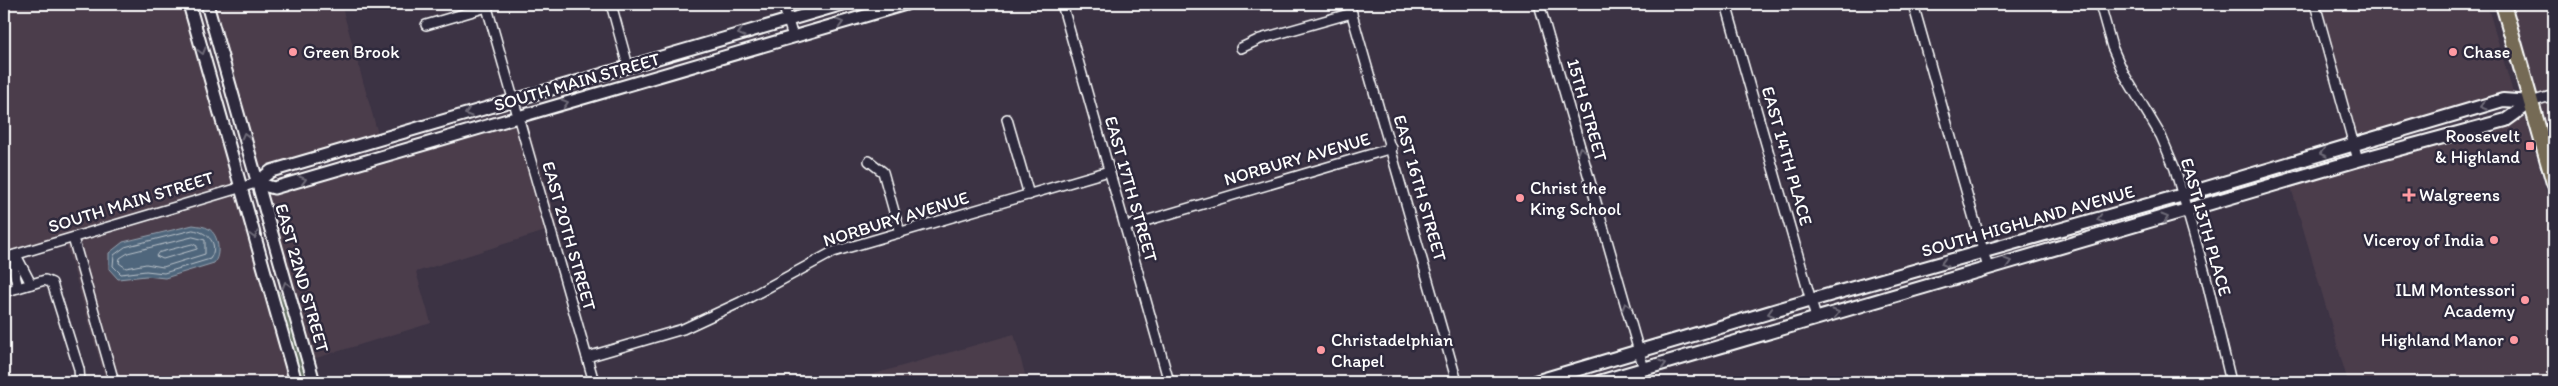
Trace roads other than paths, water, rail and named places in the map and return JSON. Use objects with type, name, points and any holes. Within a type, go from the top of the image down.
[{"type":"main road","points":[[2503,4],[2554,183]]},
{"type":"main road","name":"SOUTH HIGHLAND AVENUE","points":[[1534,382],[1559,379],[1639,352],[1812,300],[2183,195],[2503,100],[2531,102]]},
{"type":"main road","name":"SOUTH HIGHLAND AVENUE","points":[[1600,382],[2358,160],[2506,120],[2531,102]]},
{"type":"street","name":"EAST 22ND STREET","points":[[188,4],[296,382]]},
{"type":"street","name":"EAST 22ND STREET","points":[[207,4],[256,184],[314,382]]},
{"type":"street","points":[[611,4],[628,66]]},
{"type":"street","points":[[783,4],[793,37]]},
{"type":"street","name":"SOUTH MAIN STREET","points":[[256,184],[269,172],[843,4]]},
{"type":"street","name":"SOUTH MAIN STREET","points":[[4,258],[240,188],[256,184],[274,188],[906,4]]},
{"type":"street","name":"EAST 17TH STREET","points":[[1062,4],[1169,382]]},
{"type":"street","name":"EAST 16TH STREET","points":[[1349,4],[1392,148],[1457,382]]},
{"type":"street","name":"15TH STREET","points":[[1539,4],[1644,370]]},
{"type":"street","name":"EAST 14TH PLACE","points":[[1726,4],[1816,318]]},
{"type":"street","points":[[1913,4],[1988,268]]},
{"type":"street","name":"EAST 13TH PLACE","points":[[2100,4],[2112,47],[2124,74],[2160,136],[2183,195],[2231,382]]},
{"type":"street","points":[[2315,4],[2358,160]]},
{"type":"street","points":[[426,25],[487,5]]},
{"type":"street","name":"EAST 20TH STREET","points":[[487,5],[594,382]]},
{"type":"street","points":[[1241,48],[1260,39],[1352,13]]},
{"type":"street","name":"SOUTH HIGHLAND AVENUE","points":[[2531,102],[2554,95]]},
{"type":"street","points":[[1007,119],[1030,195]]},
{"type":"street","name":"NORBURY AVENUE","points":[[1125,227],[1392,148]]},
{"type":"street","points":[[869,162],[883,172],[900,233]]},
{"type":"street","name":"NORBURY AVENUE","points":[[587,357],[683,329],[741,302],[833,252],[1109,171]]},
{"type":"street","points":[[73,238],[114,382]]},
{"type":"street","points":[[16,255],[31,284]]},
{"type":"street","points":[[16,255],[14,272],[18,288]]},
{"type":"street","points":[[4,292],[45,280],[52,284],[79,369],[80,382]]},
{"type":"water","points":[[193,225],[207,228],[215,236],[218,245],[218,255],[214,263],[165,278],[146,276],[118,279],[109,269],[109,253],[123,242]]},
{"type":"place","name":"Green Brook","points":[[293,52]]},
{"type":"place","name":"Chase","points":[[2453,52]]},
{"type":"place","name":"Roosevelt & Highland","points":[[2530,146]]},
{"type":"place","name":"Walgreens","points":[[2409,195]]},
{"type":"place","name":"Christ the King School","points":[[1520,198]]},
{"type":"place","name":"Viceroy of India","points":[[2494,240]]},
{"type":"place","name":"ILM Montessori Academy","points":[[2525,300]]},
{"type":"place","name":"Highland Manor","points":[[2514,340]]},
{"type":"place","name":"Christadelphian Chapel","points":[[1321,350]]}]
